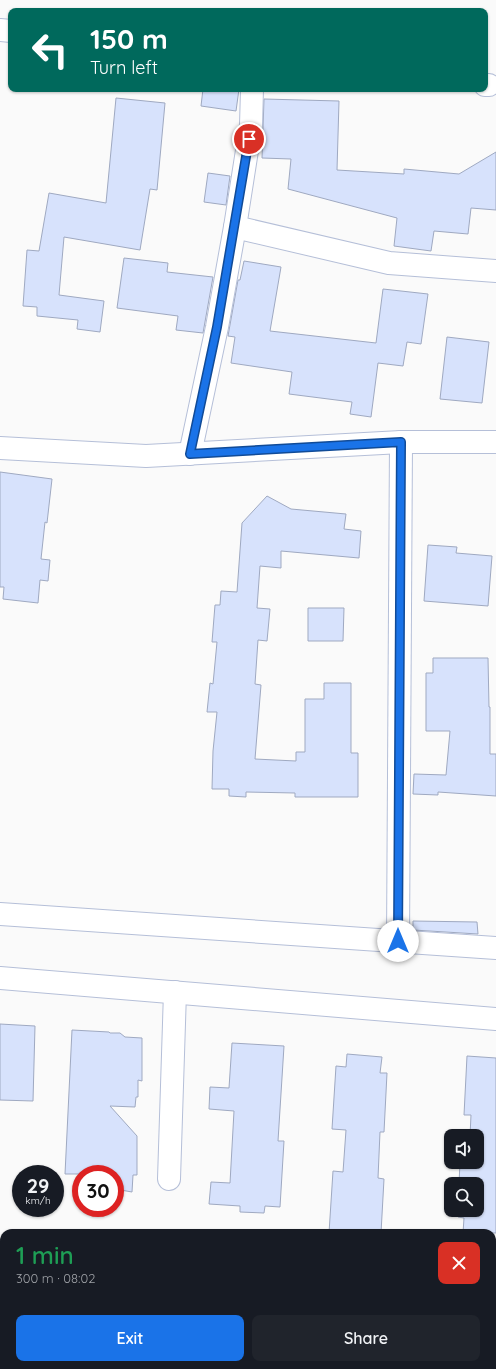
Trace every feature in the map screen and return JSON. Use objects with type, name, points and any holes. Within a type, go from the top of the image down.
[{"type":"street","points":[[190,454],[217,327],[235,227],[251,125],[252,92]]},
{"type":"street","points":[[235,227],[389,263],[496,271]]},
{"type":"street","points":[[398,941],[401,442]]},
{"type":"street","points":[[0,448],[146,456],[401,442],[496,442]]},
{"type":"street","points":[[0,914],[496,948]]},
{"type":"street","points":[[0,978],[496,1020]]},
{"type":"street","points":[[169,1179],[175,992]]},
{"type":"building","points":[[203,92],[239,92],[236,111],[201,106]]},
{"type":"building","points":[[116,98],[165,103],[157,190],[150,189],[140,250],[64,237],[59,295],[104,301],[100,332],[77,329],[78,320],[37,316],[37,307],[23,306],[27,250],[39,251],[49,193],[106,203]]},
{"type":"building","points":[[264,99],[339,101],[337,170],[404,174],[404,169],[459,174],[496,152],[496,210],[471,208],[468,234],[434,231],[431,251],[394,246],[397,218],[288,189],[291,159],[262,158]]},
{"type":"building","points":[[208,173],[230,176],[226,205],[204,202]]},
{"type":"building","points":[[124,258],[168,263],[167,272],[213,277],[203,333],[176,330],[178,316],[117,308]]},
{"type":"building","points":[[244,261],[281,267],[270,331],[376,343],[383,289],[428,294],[421,344],[407,342],[403,366],[378,363],[371,417],[350,414],[352,402],[289,394],[292,372],[231,363],[235,337],[228,336],[238,280],[240,280]]},
{"type":"building","points":[[447,337],[489,342],[482,403],[440,399]]},
{"type":"building","points":[[0,472],[52,479],[41,559],[50,560],[48,581],[40,580],[38,603],[3,599],[4,587],[0,587]]},
{"type":"building","points":[[267,496],[291,509],[346,514],[344,529],[361,531],[359,558],[281,551],[281,568],[260,566],[257,608],[270,609],[267,641],[258,640],[255,684],[261,685],[255,759],[296,761],[296,752],[305,752],[305,699],[324,699],[324,683],[351,683],[351,753],[358,753],[358,797],[295,797],[295,793],[246,792],[246,797],[229,796],[229,789],[212,789],[213,751],[217,712],[207,712],[210,683],[213,684],[217,642],[212,642],[215,605],[220,605],[221,591],[237,592],[242,523]]},
{"type":"building","points":[[428,545],[457,547],[456,553],[492,556],[488,606],[424,601]]},
{"type":"building","points":[[308,608],[344,608],[343,641],[308,641]]},
{"type":"building","points":[[433,658],[488,658],[490,754],[496,754],[496,796],[438,792],[438,795],[413,794],[414,774],[446,775],[450,731],[426,731],[426,673],[433,673]]},
{"type":"building","points":[[413,921],[477,922],[478,934],[413,930]]},
{"type":"building","points":[[0,1024],[35,1026],[33,1101],[0,1100]]},
{"type":"building","points":[[72,1030],[120,1033],[125,1037],[142,1038],[142,1081],[138,1080],[138,1097],[136,1097],[135,1107],[110,1106],[137,1136],[137,1175],[133,1175],[132,1192],[124,1191],[124,1165],[72,1165],[72,1174],[65,1174]]},
{"type":"building","points":[[232,1043],[284,1046],[278,1141],[284,1141],[280,1207],[265,1206],[264,1213],[240,1212],[240,1206],[209,1204],[211,1182],[230,1183],[234,1111],[209,1109],[210,1087],[229,1088]]},
{"type":"building","points":[[347,1054],[382,1057],[380,1073],[387,1073],[384,1132],[380,1132],[378,1178],[384,1179],[381,1229],[329,1229],[333,1171],[343,1172],[346,1130],[332,1129],[336,1066],[346,1067]]},
{"type":"building","points":[[467,1056],[496,1058],[496,1229],[463,1229],[464,1218],[458,1217],[484,1217],[484,1177],[459,1177],[460,1169],[484,1169],[484,1129],[470,1129],[471,1115],[464,1115]]},
{"type":"route","points":[[249,139],[217,327],[190,454],[401,442],[398,941]]}]
